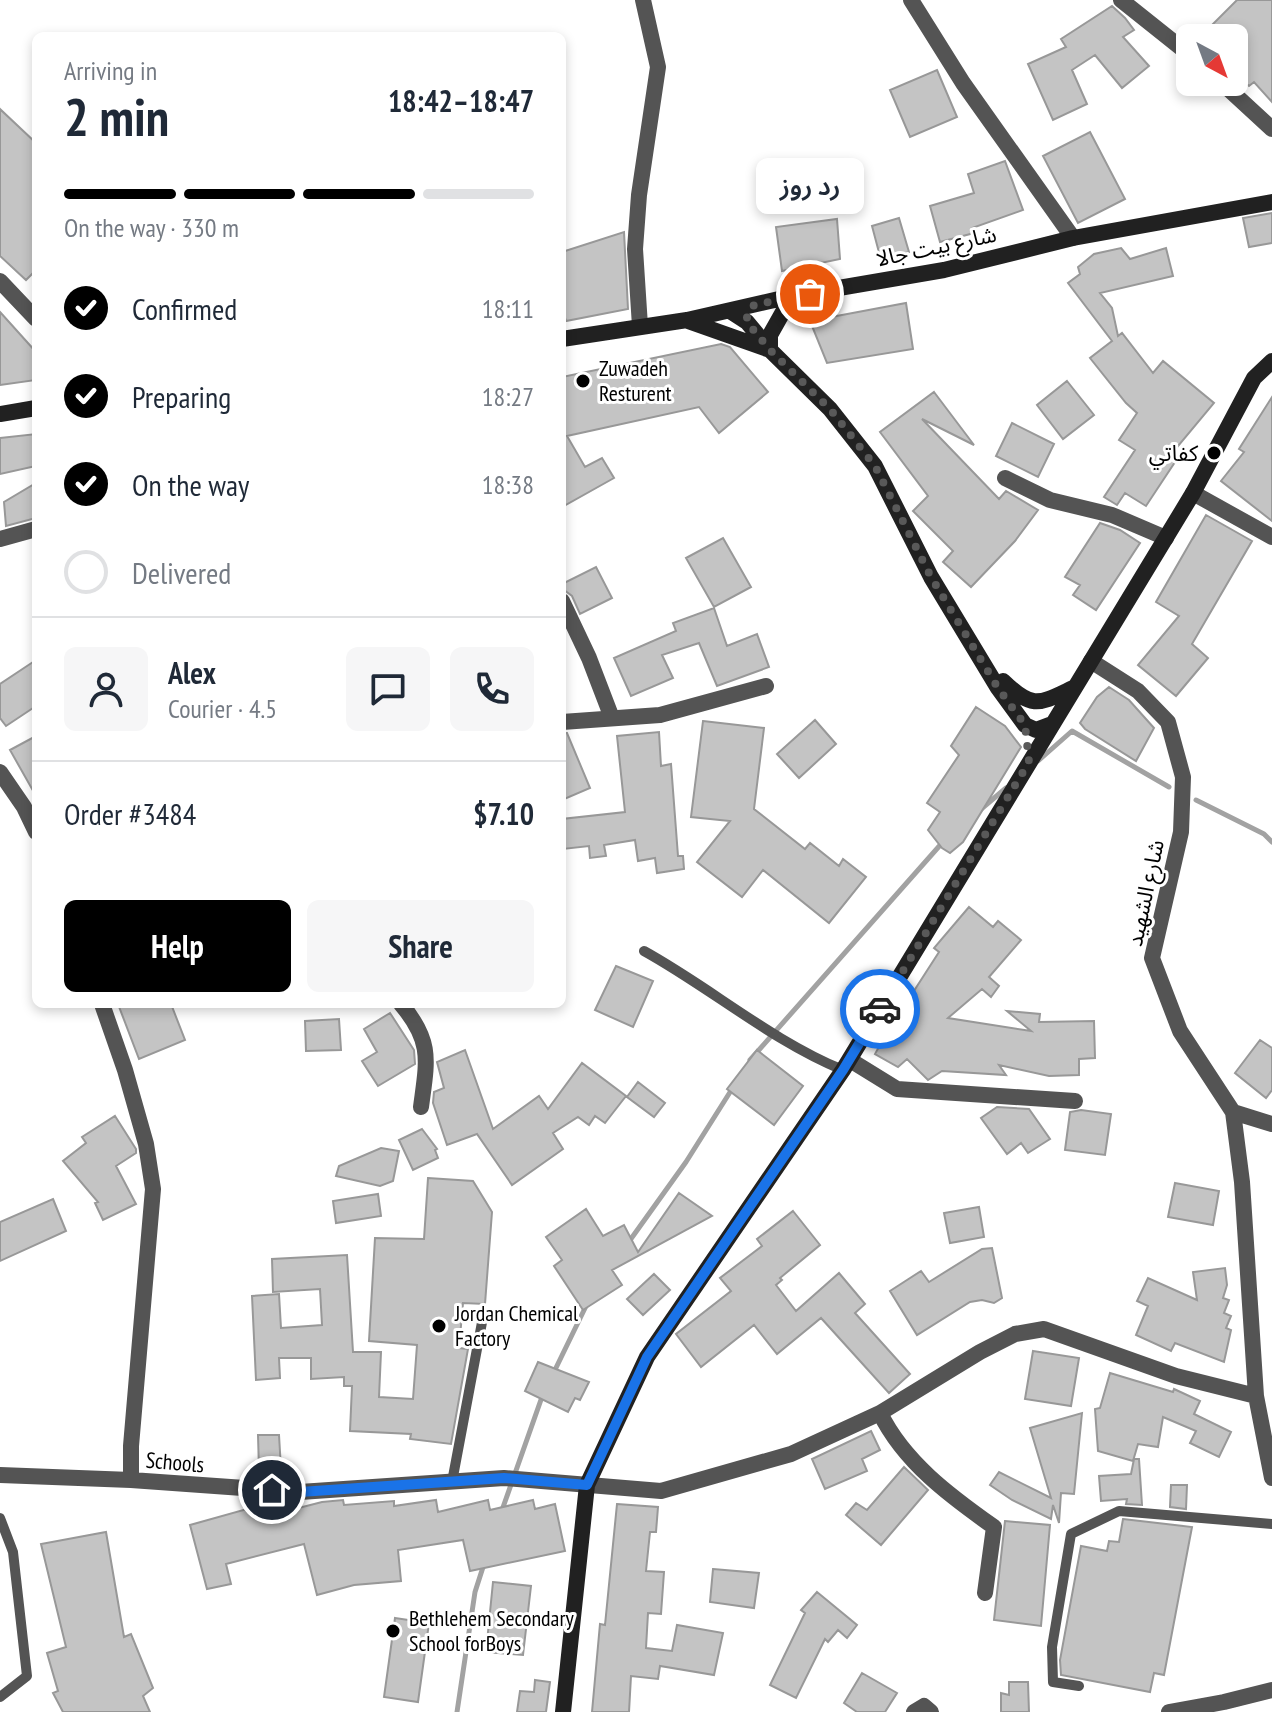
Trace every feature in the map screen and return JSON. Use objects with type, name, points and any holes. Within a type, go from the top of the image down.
[{"type":"street","points":[[640,326],[635,249],[639,195],[658,67],[643,0]]},
{"type":"street","points":[[911,0],[963,83],[1073,238]]},
{"type":"street","points":[[1121,0],[1176,44]]},
{"type":"street","points":[[1236,96],[1272,129]]},
{"type":"street","name":"شارع بيت جالا","points":[[566,338],[687,320],[792,296],[944,270],[1073,238],[1272,202]]},
{"type":"street","points":[[0,281],[32,315]]},
{"type":"street","points":[[770,350],[770,335],[792,296]]},
{"type":"street","points":[[747,322],[747,314],[754,305]]},
{"type":"street","points":[[730,311],[747,322],[770,350],[830,409],[875,466],[931,577],[998,688],[1025,725],[1036,730],[1052,724]]},
{"type":"street","points":[[687,320],[770,350]]},
{"type":"street","points":[[563,1712],[587,1485],[647,1357],[846,1065],[1193,493],[1254,378],[1272,361]]},
{"type":"street","points":[[0,414],[32,409]]},
{"type":"street","points":[[1005,478],[1050,500],[1112,515],[1166,538]]},
{"type":"street","points":[[1193,493],[1272,537]]},
{"type":"street","points":[[0,539],[32,530]]},
{"type":"street","points":[[566,609],[612,718]]},
{"type":"street","points":[[983,659],[1015,693],[1027,700],[1041,703],[1075,687]]},
{"type":"street","name":"شارع الشهيد","points":[[1091,661],[1138,691],[1168,722],[1183,777],[1181,832],[1152,958],[1180,1031],[1233,1112]]},
{"type":"street","points":[[566,722],[660,715],[766,686]]},
{"type":"street","points":[[1025,725],[1029,762]]},
{"type":"street","points":[[0,772],[32,824]]},
{"type":"street","points":[[103,1008],[146,1144],[153,1189],[131,1446],[131,1480]]},
{"type":"street","points":[[405,1008],[416,1021],[427,1055],[421,1107]]},
{"type":"street","points":[[846,1065],[897,1089],[1075,1101]]},
{"type":"street","points":[[1271,1470],[1256,1396],[1242,1182],[1233,1112],[1272,1124]]},
{"type":"street","name":"Schools","points":[[0,1475],[131,1480],[300,1492],[504,1478],[661,1491],[791,1454],[880,1413],[1015,1334],[1044,1329],[1176,1376],[1256,1396]]},
{"type":"street","points":[[880,1413],[892,1438],[946,1493],[994,1527],[985,1593]]},
{"type":"street","points":[[1169,1712],[1272,1690]]},
{"type":"street","points":[[914,1712],[924,1706],[931,1712]]},
{"type":"lane","points":[[644,951],[689,976],[818,1060],[846,1065]]},
{"type":"lane","points":[[452,1482],[483,1317]]},
{"type":"lane","points":[[1079,1686],[1053,1682],[1052,1647],[1071,1534],[1119,1511],[1272,1524]]},
{"type":"lane","points":[[0,1518],[13,1552],[27,1676],[0,1697]]},
{"type":"building","points":[[1237,0],[1272,0],[1272,102],[1254,82],[1248,85],[1248,24],[1213,24]]},
{"type":"building","points":[[1112,6],[1134,30],[1123,37],[1149,66],[1122,88],[1095,55],[1072,70],[1087,104],[1053,120],[1028,64],[1066,47],[1061,39]]},
{"type":"building","points":[[937,70],[957,117],[910,137],[890,90]]},
{"type":"building","points":[[0,109],[32,139],[32,274],[26,280],[0,256]]},
{"type":"building","points":[[1090,132],[1125,199],[1078,223],[1043,156]]},
{"type":"building","points":[[1005,161],[1023,210],[972,228],[974,233],[940,242],[930,206],[974,193],[968,174]]},
{"type":"building","points":[[1272,213],[1272,243],[1249,247],[1243,218]]},
{"type":"building","points":[[899,218],[909,252],[881,260],[872,226]]},
{"type":"building","points":[[837,219],[840,259],[782,271],[776,227]]},
{"type":"building","points":[[624,232],[628,309],[566,321],[566,251]]},
{"type":"building","points":[[1121,248],[1130,259],[1166,248],[1173,276],[1100,293],[1112,308],[1118,336],[1122,333],[1153,373],[1163,361],[1214,403],[1173,452],[1179,456],[1146,506],[1125,493],[1117,505],[1104,497],[1135,450],[1119,440],[1137,413],[1090,358],[1112,341],[1068,283],[1080,274],[1078,267],[1094,254]]},
{"type":"building","points":[[906,303],[913,349],[827,363],[810,321]]},
{"type":"building","points":[[0,312],[32,348],[32,381],[0,385]]},
{"type":"building","points":[[721,344],[730,347],[768,392],[719,433],[699,407],[567,436],[585,467],[602,458],[614,478],[566,505],[566,376]]},
{"type":"building","points":[[1067,381],[1094,415],[1063,439],[1037,405]]},
{"type":"building","points":[[934,392],[974,445],[922,419],[999,499],[1006,491],[1038,510],[1015,541],[971,587],[943,562],[953,551],[913,511],[928,496],[880,432]]},
{"type":"building","points":[[1272,397],[1272,521],[1221,481],[1244,452],[1239,449]]},
{"type":"building","points":[[1012,423],[1054,444],[1038,477],[996,456]]},
{"type":"building","points":[[32,434],[32,467],[0,474],[0,438]]},
{"type":"building","points":[[32,485],[32,519],[6,526],[4,502]]},
{"type":"building","points":[[1206,515],[1252,541],[1192,644],[1208,658],[1176,696],[1138,665],[1179,616],[1156,602]]},
{"type":"building","points":[[1100,523],[1120,530],[1140,543],[1096,610],[1073,595],[1080,585],[1065,577]]},
{"type":"building","points":[[723,538],[751,587],[714,607],[686,558]]},
{"type":"building","points":[[596,567],[612,598],[580,614],[572,596],[566,592],[566,582]]},
{"type":"building","points":[[714,608],[727,646],[757,634],[769,667],[717,686],[699,643],[662,655],[673,678],[631,696],[614,658],[676,631],[673,623]]},
{"type":"building","points":[[32,663],[32,709],[6,726],[0,718],[0,684]]},
{"type":"building","points":[[1109,687],[1129,700],[1154,728],[1136,761],[1080,723],[1097,697]]},
{"type":"building","points":[[976,707],[1005,726],[1021,747],[963,842],[950,853],[928,830],[940,812],[927,803],[959,755],[951,746]]},
{"type":"building","points":[[815,720],[836,744],[799,778],[777,754]]},
{"type":"building","points":[[703,721],[764,728],[754,809],[805,849],[810,843],[839,866],[843,859],[866,877],[829,923],[763,870],[742,897],[697,862],[730,821],[691,817]]},
{"type":"building","points":[[659,732],[661,766],[671,764],[678,856],[683,856],[684,869],[657,873],[655,858],[638,861],[635,840],[604,845],[606,856],[590,858],[589,846],[566,849],[566,819],[625,812],[617,736]]},
{"type":"building","points":[[566,733],[567,733],[590,788],[566,798]]},
{"type":"building","points":[[32,738],[32,789],[10,750]]},
{"type":"building","points":[[969,907],[993,927],[998,921],[1021,940],[989,977],[999,986],[991,997],[982,989],[948,1018],[1031,1031],[1007,1011],[1040,1014],[1039,1022],[1094,1021],[1095,1058],[1079,1059],[1079,1075],[1049,1076],[999,1065],[1006,1075],[942,1071],[928,1080],[907,1059],[898,1067],[875,1054],[903,1003],[939,952],[934,948]]},
{"type":"building","points":[[616,966],[653,981],[633,1027],[595,1010]]},
{"type":"building","points":[[120,1008],[173,1008],[185,1040],[139,1059]]},
{"type":"building","points":[[390,1013],[414,1050],[415,1064],[378,1086],[362,1061],[377,1052],[364,1029]]},
{"type":"building","points":[[339,1019],[341,1050],[306,1051],[305,1021]]},
{"type":"building","points":[[1260,1040],[1272,1048],[1272,1090],[1266,1098],[1235,1073]]},
{"type":"building","points":[[465,1050],[493,1129],[539,1096],[548,1109],[582,1063],[626,1096],[605,1123],[595,1116],[589,1125],[578,1117],[553,1133],[563,1149],[512,1185],[477,1134],[447,1145],[433,1103],[434,1092],[444,1088],[437,1062]]},
{"type":"building","points":[[757,1050],[803,1086],[774,1125],[727,1089]]},
{"type":"building","points":[[638,1082],[665,1103],[654,1117],[627,1097]]},
{"type":"building","points":[[997,1107],[1029,1109],[1050,1139],[1028,1153],[1021,1143],[1007,1154],[981,1118]]},
{"type":"building","points":[[1081,1110],[1111,1114],[1105,1155],[1065,1150],[1070,1112]]},
{"type":"building","points":[[115,1116],[136,1149],[136,1153],[116,1166],[136,1204],[103,1220],[95,1203],[98,1202],[63,1161],[86,1143],[82,1137]]},
{"type":"building","points":[[422,1129],[437,1149],[438,1158],[413,1170],[399,1140]]},
{"type":"building","points":[[381,1148],[399,1151],[393,1181],[380,1186],[336,1176],[339,1166]]},
{"type":"building","points":[[428,1178],[473,1181],[492,1212],[485,1304],[463,1303],[459,1348],[468,1349],[451,1444],[410,1439],[411,1434],[350,1431],[352,1386],[344,1386],[344,1377],[311,1379],[311,1358],[279,1358],[280,1378],[256,1380],[252,1296],[279,1294],[281,1328],[322,1325],[320,1289],[273,1292],[272,1259],[347,1255],[353,1352],[381,1352],[379,1397],[413,1399],[417,1345],[369,1341],[375,1238],[424,1239]]},
{"type":"building","points":[[1175,1183],[1219,1191],[1213,1225],[1168,1217]]},
{"type":"building","points":[[679,1193],[712,1216],[612,1270],[622,1285],[583,1310],[554,1266],[562,1260],[546,1237],[586,1209],[603,1236],[624,1225],[638,1252]]},
{"type":"building","points":[[378,1194],[381,1216],[336,1223],[333,1201]]},
{"type":"building","points":[[53,1199],[66,1231],[0,1261],[0,1222]]},
{"type":"building","points":[[979,1207],[984,1237],[950,1243],[944,1213]]},
{"type":"building","points":[[793,1211],[820,1245],[780,1278],[782,1280],[776,1285],[796,1311],[839,1273],[865,1304],[855,1313],[910,1374],[889,1393],[821,1318],[777,1354],[754,1325],[701,1367],[676,1334],[731,1291],[720,1278],[762,1246],[757,1239]]},
{"type":"building","points":[[992,1248],[1002,1298],[994,1303],[982,1300],[970,1302],[917,1335],[890,1291],[921,1271],[929,1282],[982,1249]]},
{"type":"building","points":[[1225,1268],[1227,1285],[1223,1298],[1229,1300],[1224,1313],[1231,1316],[1226,1328],[1231,1330],[1224,1362],[1175,1343],[1171,1351],[1136,1335],[1148,1306],[1137,1301],[1148,1278],[1197,1300],[1193,1272]]},
{"type":"building","points":[[654,1274],[670,1290],[643,1315],[627,1299]]},
{"type":"building","points":[[1033,1351],[1079,1358],[1071,1406],[1025,1399]]},
{"type":"building","points":[[538,1362],[589,1382],[580,1400],[575,1398],[568,1412],[525,1391]]},
{"type":"building","points":[[1110,1373],[1173,1392],[1174,1389],[1200,1401],[1194,1414],[1231,1432],[1219,1457],[1190,1443],[1196,1431],[1163,1417],[1158,1447],[1138,1444],[1133,1461],[1098,1451],[1095,1409],[1100,1408]]},
{"type":"building","points":[[1082,1413],[1074,1494],[1061,1493],[1059,1523],[1053,1505],[1051,1519],[990,1485],[999,1472],[1051,1498],[1030,1428]]},
{"type":"building","points":[[871,1431],[880,1450],[862,1459],[867,1471],[825,1489],[812,1459]]},
{"type":"building","points":[[258,1435],[279,1435],[281,1469],[259,1470]]},
{"type":"building","points":[[1134,1459],[1139,1459],[1142,1505],[1126,1504],[1127,1499],[1101,1501],[1099,1476],[1131,1474]]},
{"type":"building","points":[[904,1467],[928,1490],[881,1545],[846,1515],[856,1503],[867,1510]]},
{"type":"building","points":[[1171,1485],[1187,1485],[1186,1509],[1170,1507]]},
{"type":"building","points":[[343,1500],[344,1505],[394,1501],[394,1506],[436,1500],[438,1512],[488,1500],[490,1510],[533,1500],[535,1509],[555,1504],[565,1551],[470,1571],[463,1540],[398,1550],[401,1581],[354,1585],[317,1595],[304,1544],[226,1564],[231,1584],[207,1589],[190,1525],[276,1501],[281,1502],[283,1512]]},
{"type":"building","points":[[617,1504],[658,1507],[656,1532],[650,1532],[646,1571],[664,1572],[661,1614],[648,1613],[646,1648],[672,1651],[677,1625],[723,1633],[714,1675],[660,1666],[658,1679],[631,1676],[629,1712],[592,1712],[600,1624],[605,1625]]},
{"type":"building","points":[[1123,1519],[1192,1527],[1164,1675],[1154,1673],[1150,1692],[1061,1675],[1060,1660],[1081,1546],[1107,1551],[1109,1541],[1119,1542]]},
{"type":"building","points":[[1005,1521],[1050,1525],[1041,1626],[994,1620]]},
{"type":"building","points":[[106,1532],[124,1637],[131,1634],[153,1688],[143,1696],[150,1712],[63,1712],[53,1693],[58,1691],[47,1653],[66,1647],[41,1544]]},
{"type":"building","points":[[713,1569],[759,1573],[754,1608],[710,1602]]},
{"type":"building","points":[[493,1582],[531,1586],[523,1655],[486,1652]]},
{"type":"building","points":[[817,1592],[857,1625],[847,1638],[838,1630],[828,1642],[825,1639],[796,1698],[770,1685],[805,1613],[801,1610]]},
{"type":"building","points":[[395,1618],[429,1623],[418,1702],[384,1697]]},
{"type":"building","points":[[862,1673],[897,1693],[885,1712],[857,1712],[844,1703]]},
{"type":"building","points":[[535,1680],[550,1682],[546,1712],[517,1712],[520,1691],[534,1692]]},
{"type":"building","points":[[1009,1682],[1028,1682],[1029,1712],[1001,1712],[1001,1693],[1009,1695]]},
{"type":"waterway","points":[[1038,761],[1072,731],[1169,787]]},
{"type":"waterway","points":[[980,810],[1006,788]]},
{"type":"waterway","points":[[1196,800],[1264,834],[1272,842]]},
{"type":"waterway","points":[[750,1060],[942,843]]},
{"type":"waterway","points":[[628,1243],[686,1162],[732,1089]]},
{"type":"waterway","points":[[553,1374],[587,1304]]},
{"type":"waterway","points":[[501,1513],[543,1394]]},
{"type":"waterway","points":[[457,1712],[475,1592],[484,1564]]},
{"type":"way so far","points":[[810,294],[754,305],[747,314],[747,322],[770,350],[830,409],[875,466],[931,577],[998,688],[1025,725],[1027,740],[1029,762],[880,1009]]},
{"type":"place","name":"رد روز","points":[[810,294]]},
{"type":"place","name":"Zuwadeh Resturent","points":[[583,381]]},
{"type":"place","name":"كفاتي","points":[[1214,453]]},
{"type":"place","name":"Jordan Chemical Factory","points":[[439,1326]]},
{"type":"place","name":"Bethlehem Secondary School forBoys","points":[[393,1631]]},
{"type":"route","points":[[272,1490],[300,1492],[504,1478],[587,1485],[647,1357],[843,1070],[880,1009]]}]
